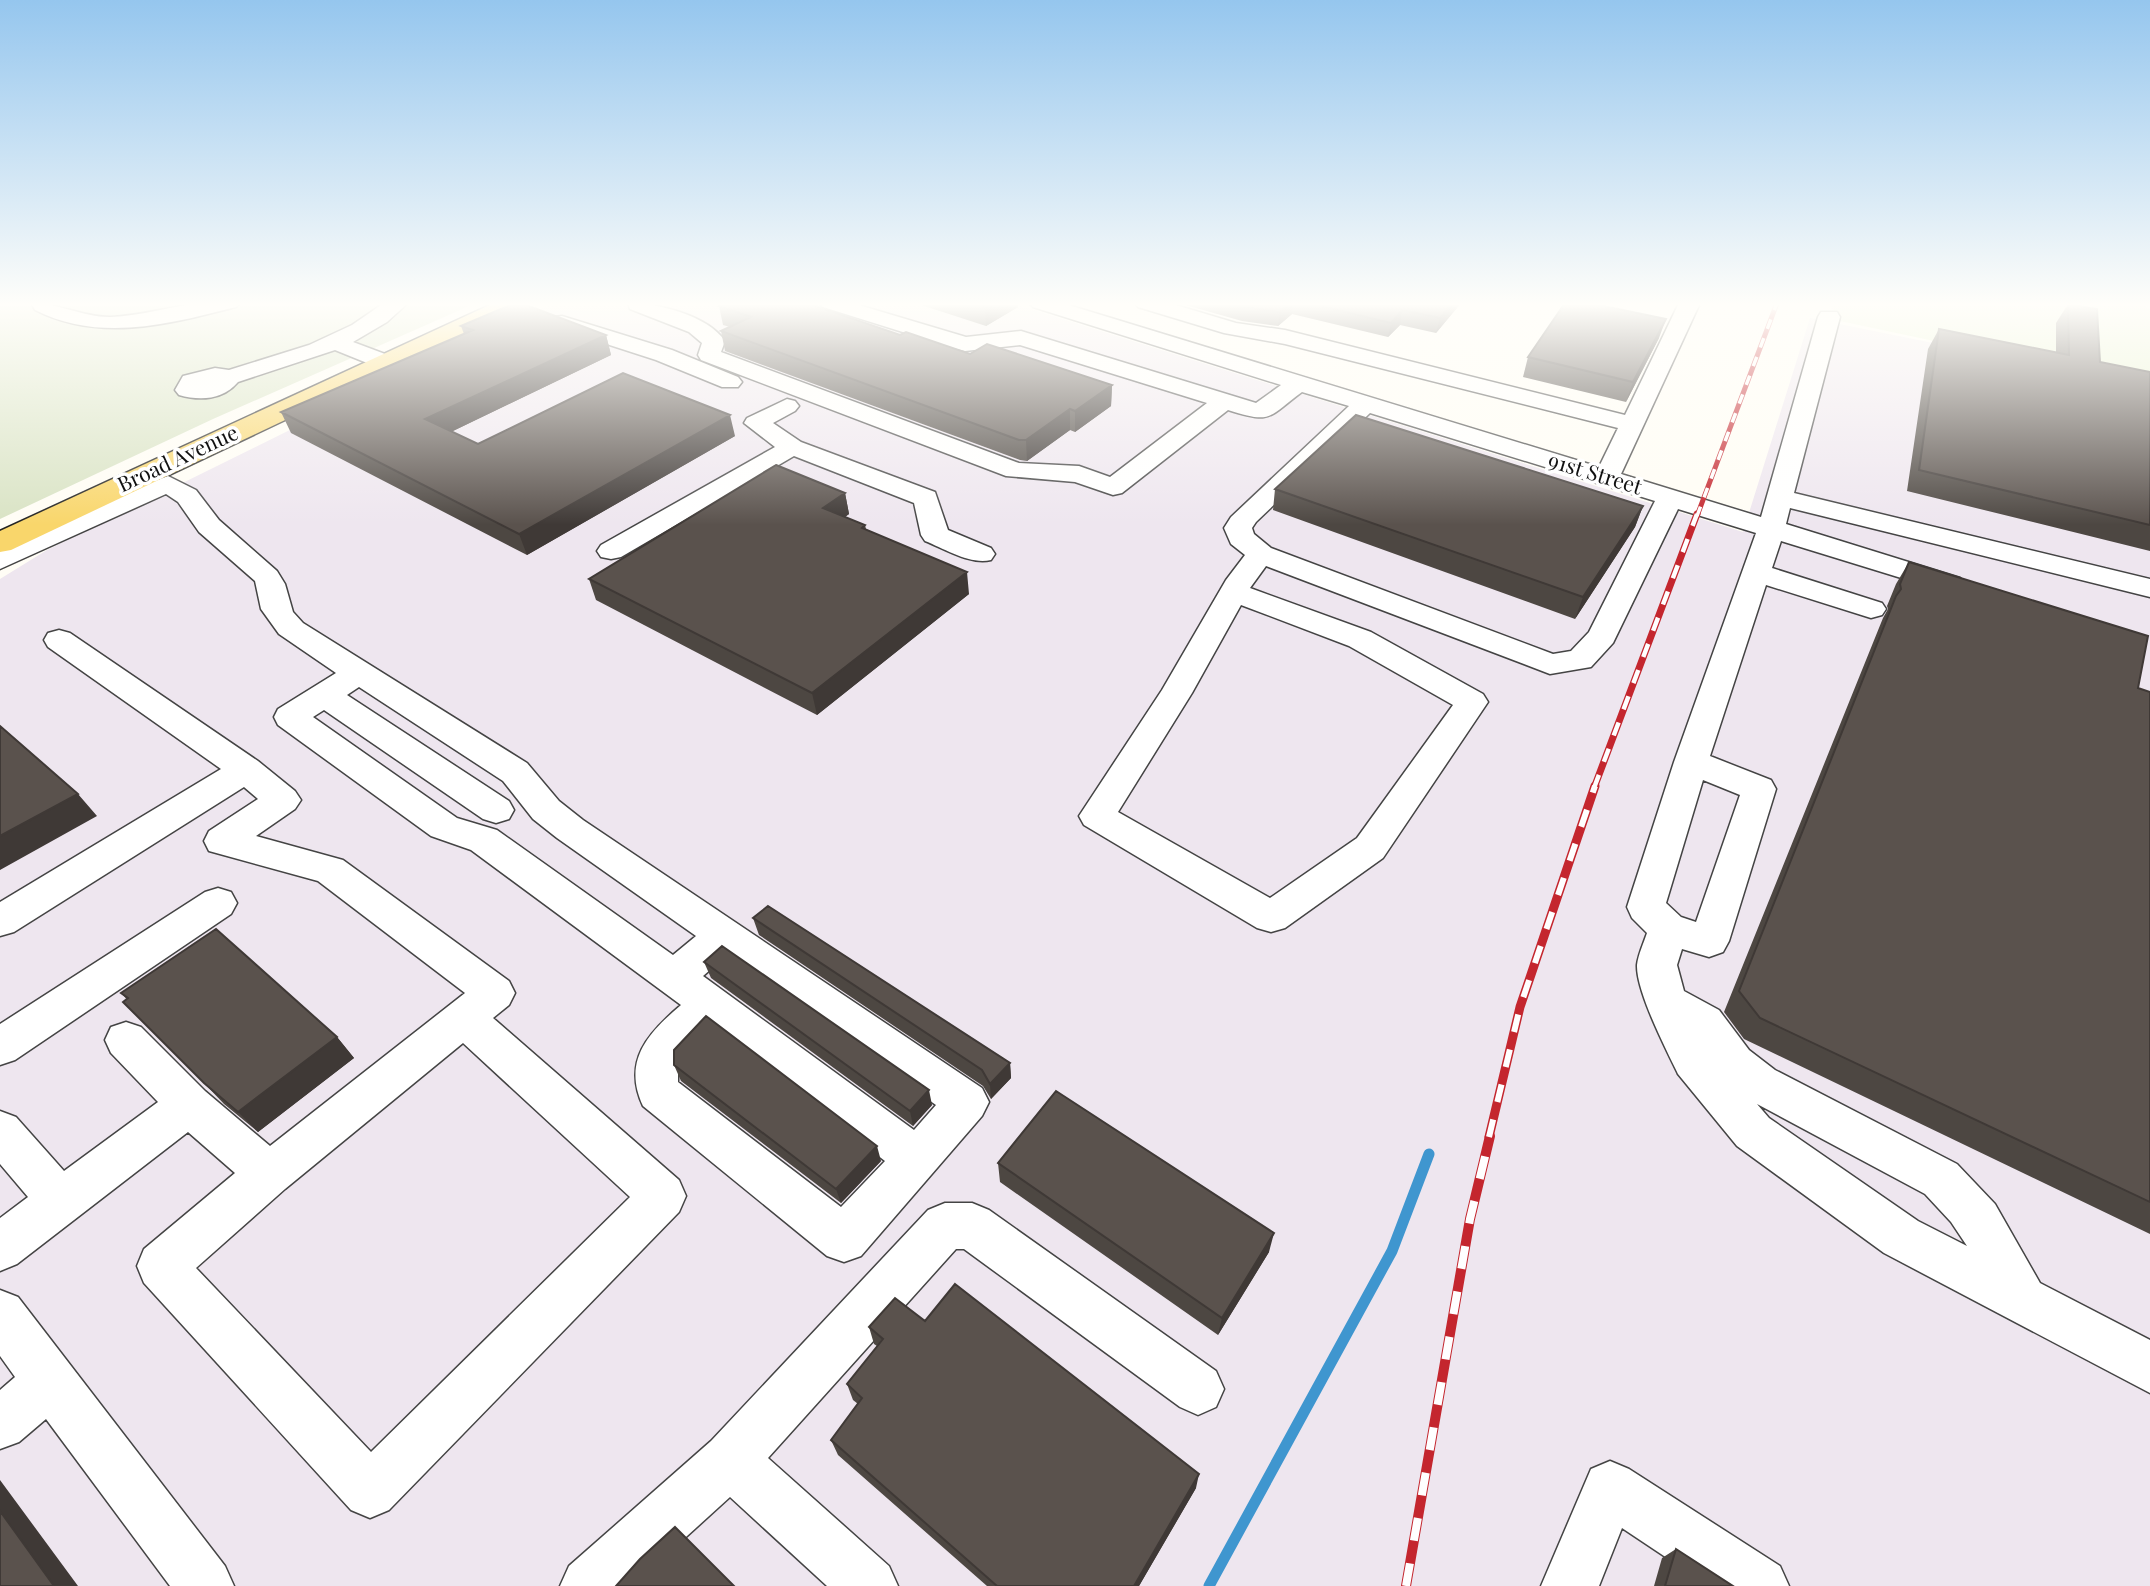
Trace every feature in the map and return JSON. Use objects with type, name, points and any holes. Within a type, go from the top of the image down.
[{"type":"main road","name":"Broad Avenue","points":[[0,543],[353,377]]},
{"type":"street","points":[[731,377],[787,406],[757,423],[792,447],[926,498],[935,535],[981,554]]},
{"type":"street","points":[[747,377],[1015,471],[1079,474],[1113,487],[1225,401]]},
{"type":"street","points":[[1147,377],[1260,412],[1299,383]]},
{"type":"street","name":"91st Street","points":[[1280,377],[1299,383],[1358,411],[1607,477],[1662,502],[1776,513],[1980,593]]},
{"type":"street","points":[[1445,377],[1632,424]]},
{"type":"street","points":[[1607,477],[1654,377]]},
{"type":"street","points":[[1691,762],[1759,789],[1709,941],[1668,929],[1646,907],[1691,762],[1776,513],[1813,377]]},
{"type":"street","points":[[1358,411],[1662,502],[1602,636],[1580,660],[1550,664],[1261,554],[1241,538],[1238,528],[1245,517],[1358,411]]},
{"type":"street","points":[[611,551],[792,447]]},
{"type":"street","points":[[0,561],[105,510],[168,484],[187,496],[209,526],[267,577],[272,585],[275,606],[292,630],[515,772],[546,810],[569,829],[967,1102],[844,1239],[658,1092],[655,1075],[657,1061],[669,1045],[711,1004]]},
{"type":"street","points":[[1776,513],[1892,523],[2150,588]]},
{"type":"street","points":[[1234,592],[1360,639],[1472,702],[1370,848],[1271,917],[1097,816],[1176,693],[1240,580],[1261,554]]},
{"type":"street","points":[[1756,572],[1871,609]]},
{"type":"street","points":[[59,640],[246,770],[283,800],[222,841],[330,870],[495,993],[269,1174],[161,1266],[370,1491],[663,1196],[464,1018]]},
{"type":"street","points":[[360,672],[290,717],[432,820],[444,827],[484,840],[711,1004],[917,1159]]},
{"type":"street","points":[[324,695],[496,810]]},
{"type":"street","points":[[0,921],[246,770]]},
{"type":"street","points":[[463,834],[529,788]]},
{"type":"street","points":[[0,1047],[218,904]]},
{"type":"street","points":[[1668,929],[1657,965],[1666,1001],[1693,1061],[1753,1132],[1901,1237],[2150,1367]]},
{"type":"street","points":[[674,977],[724,934]]},
{"type":"street","points":[[1666,1001],[1704,1023],[1734,1063],[1760,1084],[1941,1179],[1965,1199],[1989,1233],[2023,1301]]},
{"type":"street","points":[[125,1040],[189,1105],[269,1174]]},
{"type":"street","points":[[0,1247],[189,1105]]},
{"type":"street","points":[[0,1131],[61,1201]]},
{"type":"street","points":[[589,1586],[730,1460],[945,1226],[972,1226],[1198,1389]]},
{"type":"street","points":[[0,1315],[205,1586]]},
{"type":"street","points":[[0,1423],[51,1382]]},
{"type":"street","points":[[730,1460],[869,1586]]},
{"type":"street","points":[[1570,1586],[1610,1488],[1760,1586]]},
{"type":"shaded area","points":[[397,377],[1248,377],[1743,532],[1792,377],[2101,377],[2150,387],[2150,1586],[0,1586],[0,579],[47,550]]},
{"type":"green space","points":[[0,377],[308,377],[213,419],[0,519]]},
{"type":"green space","points":[[2103,377],[2150,377],[2150,387]]},
{"type":"building","points":[[363,377],[515,377],[425,419],[478,444],[615,377],[633,377],[730,415],[519,534],[281,412]]},
{"type":"building","points":[[847,377],[1088,377],[1112,385],[1075,411],[1070,409],[1026,440],[1019,440]]},
{"type":"building","points":[[1612,377],[1636,377],[1633,382]]},
{"type":"building","points":[[1932,377],[2150,377],[2150,525],[1919,470]]},
{"type":"building","points":[[1356,415],[1643,506],[1583,597],[1275,489]]},
{"type":"building","points":[[776,465],[845,493],[823,508],[865,525],[862,528],[967,572],[812,693],[589,579]]},
{"type":"building","points":[[1909,562],[2148,636],[2138,688],[2150,692],[2150,1202],[1760,1018],[1739,991],[1901,589],[1900,584]]},
{"type":"building","points":[[0,726],[78,794],[0,836]]},
{"type":"building","points":[[768,906],[1010,1063],[990,1084],[982,1070],[753,918]]},
{"type":"building","points":[[216,929],[337,1037],[238,1112],[204,1083],[123,1002],[128,998],[121,993]]},
{"type":"building","points":[[722,946],[929,1090],[910,1111],[704,962]]},
{"type":"building","points":[[706,1016],[877,1146],[836,1189],[674,1065],[674,1050]]},
{"type":"building","points":[[1056,1091],[1274,1233],[1222,1318],[998,1163]]},
{"type":"building","points":[[955,1284],[1199,1474],[1134,1586],[997,1586],[831,1440],[862,1398],[847,1384],[883,1339],[869,1327],[895,1298],[925,1321]]},
{"type":"building","points":[[0,1511],[54,1586],[0,1586]]},
{"type":"building","points":[[675,1527],[734,1586],[616,1586],[640,1559]]},
{"type":"building","points":[[1676,1549],[1733,1586],[1665,1586]]},
{"type":"waterway","points":[[1209,1586],[1392,1251],[1429,1154]]},
{"type":"railway","points":[[1697,516],[1749,377]]},
{"type":"railway","points":[[1594,788],[1697,514]]},
{"type":"railway","points":[[1489,1137],[1520,1007],[1595,786]]},
{"type":"railway","points":[[1406,1586],[1470,1219],[1490,1136]]}]
